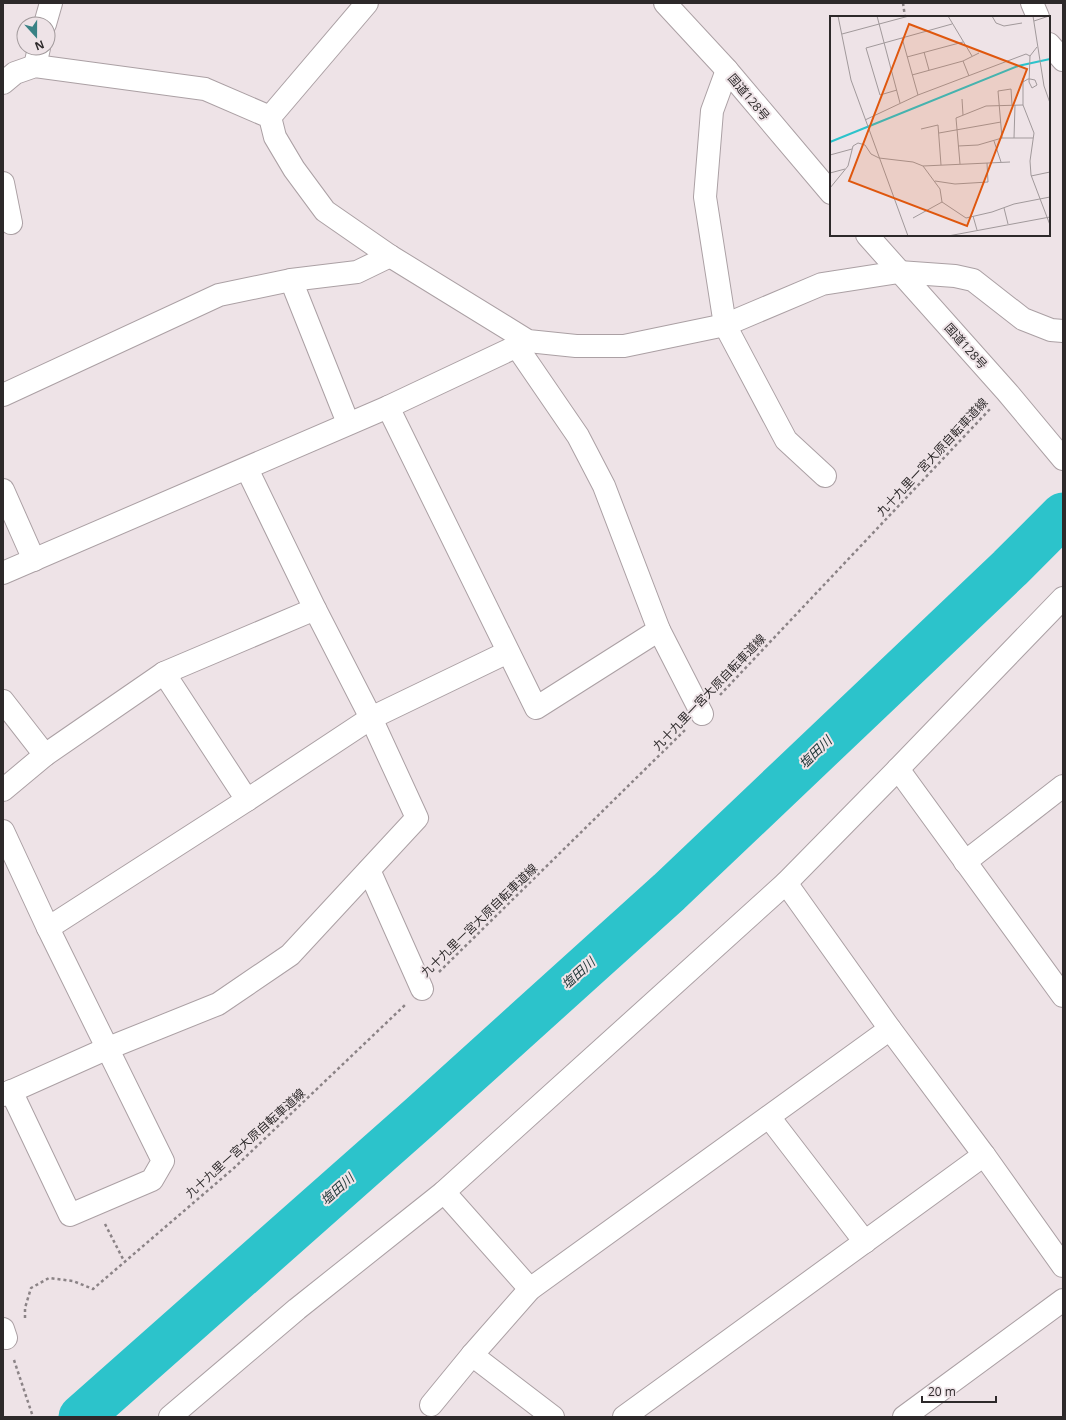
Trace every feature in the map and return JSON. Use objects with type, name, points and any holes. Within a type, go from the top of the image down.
[{"type":"main road","points":[[47,16],[51,3]]},
{"type":"main road","points":[[270,116],[367,3]]},
{"type":"main road","name":"国道128号","points":[[665,3],[727,70],[830,192]]},
{"type":"main road","points":[[1032,3],[1038,16]]},
{"type":"main road","points":[[1050,45],[1063,60]]},
{"type":"main road","points":[[3,83],[37,57],[205,89],[270,116]]},
{"type":"main road","points":[[727,70],[712,111],[705,197],[725,325],[786,440],[825,476]]},
{"type":"main road","points":[[270,116],[276,137],[294,169],[325,211],[522,344],[578,436],[604,486],[659,630],[702,714]]},
{"type":"main road","points":[[3,183],[10,223]]},
{"type":"main road","name":"国道128号","points":[[868,236],[1007,392],[1063,459]]},
{"type":"main road","points":[[3,395],[219,295],[291,280],[358,272],[390,256]]},
{"type":"main road","points":[[3,573],[388,407],[522,344],[624,346],[725,325],[822,284],[899,272],[956,276],[973,280],[1023,319],[1051,330],[1063,331]]},
{"type":"main road","points":[[291,280],[348,423]]},
{"type":"main road","points":[[388,407],[536,708],[659,630]]},
{"type":"main road","points":[[3,831],[106,1049],[163,1161],[152,1180],[70,1215],[7,1093],[106,1049],[218,1004],[290,956],[417,818],[370,718],[247,469]]},
{"type":"main road","points":[[3,490],[34,560]]},
{"type":"main road","points":[[170,1417],[297,1309],[444,1192],[786,883],[1063,598]]},
{"type":"main road","points":[[3,790],[45,755],[164,673],[315,609]]},
{"type":"main road","points":[[48,928],[247,800],[370,718],[508,652]]},
{"type":"main road","points":[[164,673],[247,800]]},
{"type":"main road","points":[[3,701],[45,755]]},
{"type":"main road","points":[[898,769],[1063,996]]},
{"type":"main road","points":[[965,862],[1063,786]]},
{"type":"main road","points":[[369,870],[422,989]]},
{"type":"main road","points":[[786,883],[890,1029],[984,1154],[1063,1266]]},
{"type":"main road","points":[[431,1405],[472,1355],[530,1289],[890,1029]]},
{"type":"main road","points":[[769,1117],[865,1242]]},
{"type":"main road","points":[[624,1417],[984,1154]]},
{"type":"main road","points":[[444,1192],[530,1289]]},
{"type":"main road","points":[[904,1417],[1063,1300]]},
{"type":"main road","points":[[472,1355],[553,1417]]},
{"type":"path","points":[[903,3],[904,16]]},
{"type":"path","name":"九十九里一宮大原自転車道線","points":[[33,1417],[5,1333],[25,1328],[24,1308],[31,1288],[49,1278],[73,1282],[93,1289],[234,1168],[422,989],[702,714],[1007,392]]},
{"type":"path","points":[[95,1204],[124,1262]]},
{"type":"waterway","name":"塩田川","points":[[81,1417],[421,1116],[669,892],[1010,568],[1063,515]]}]
